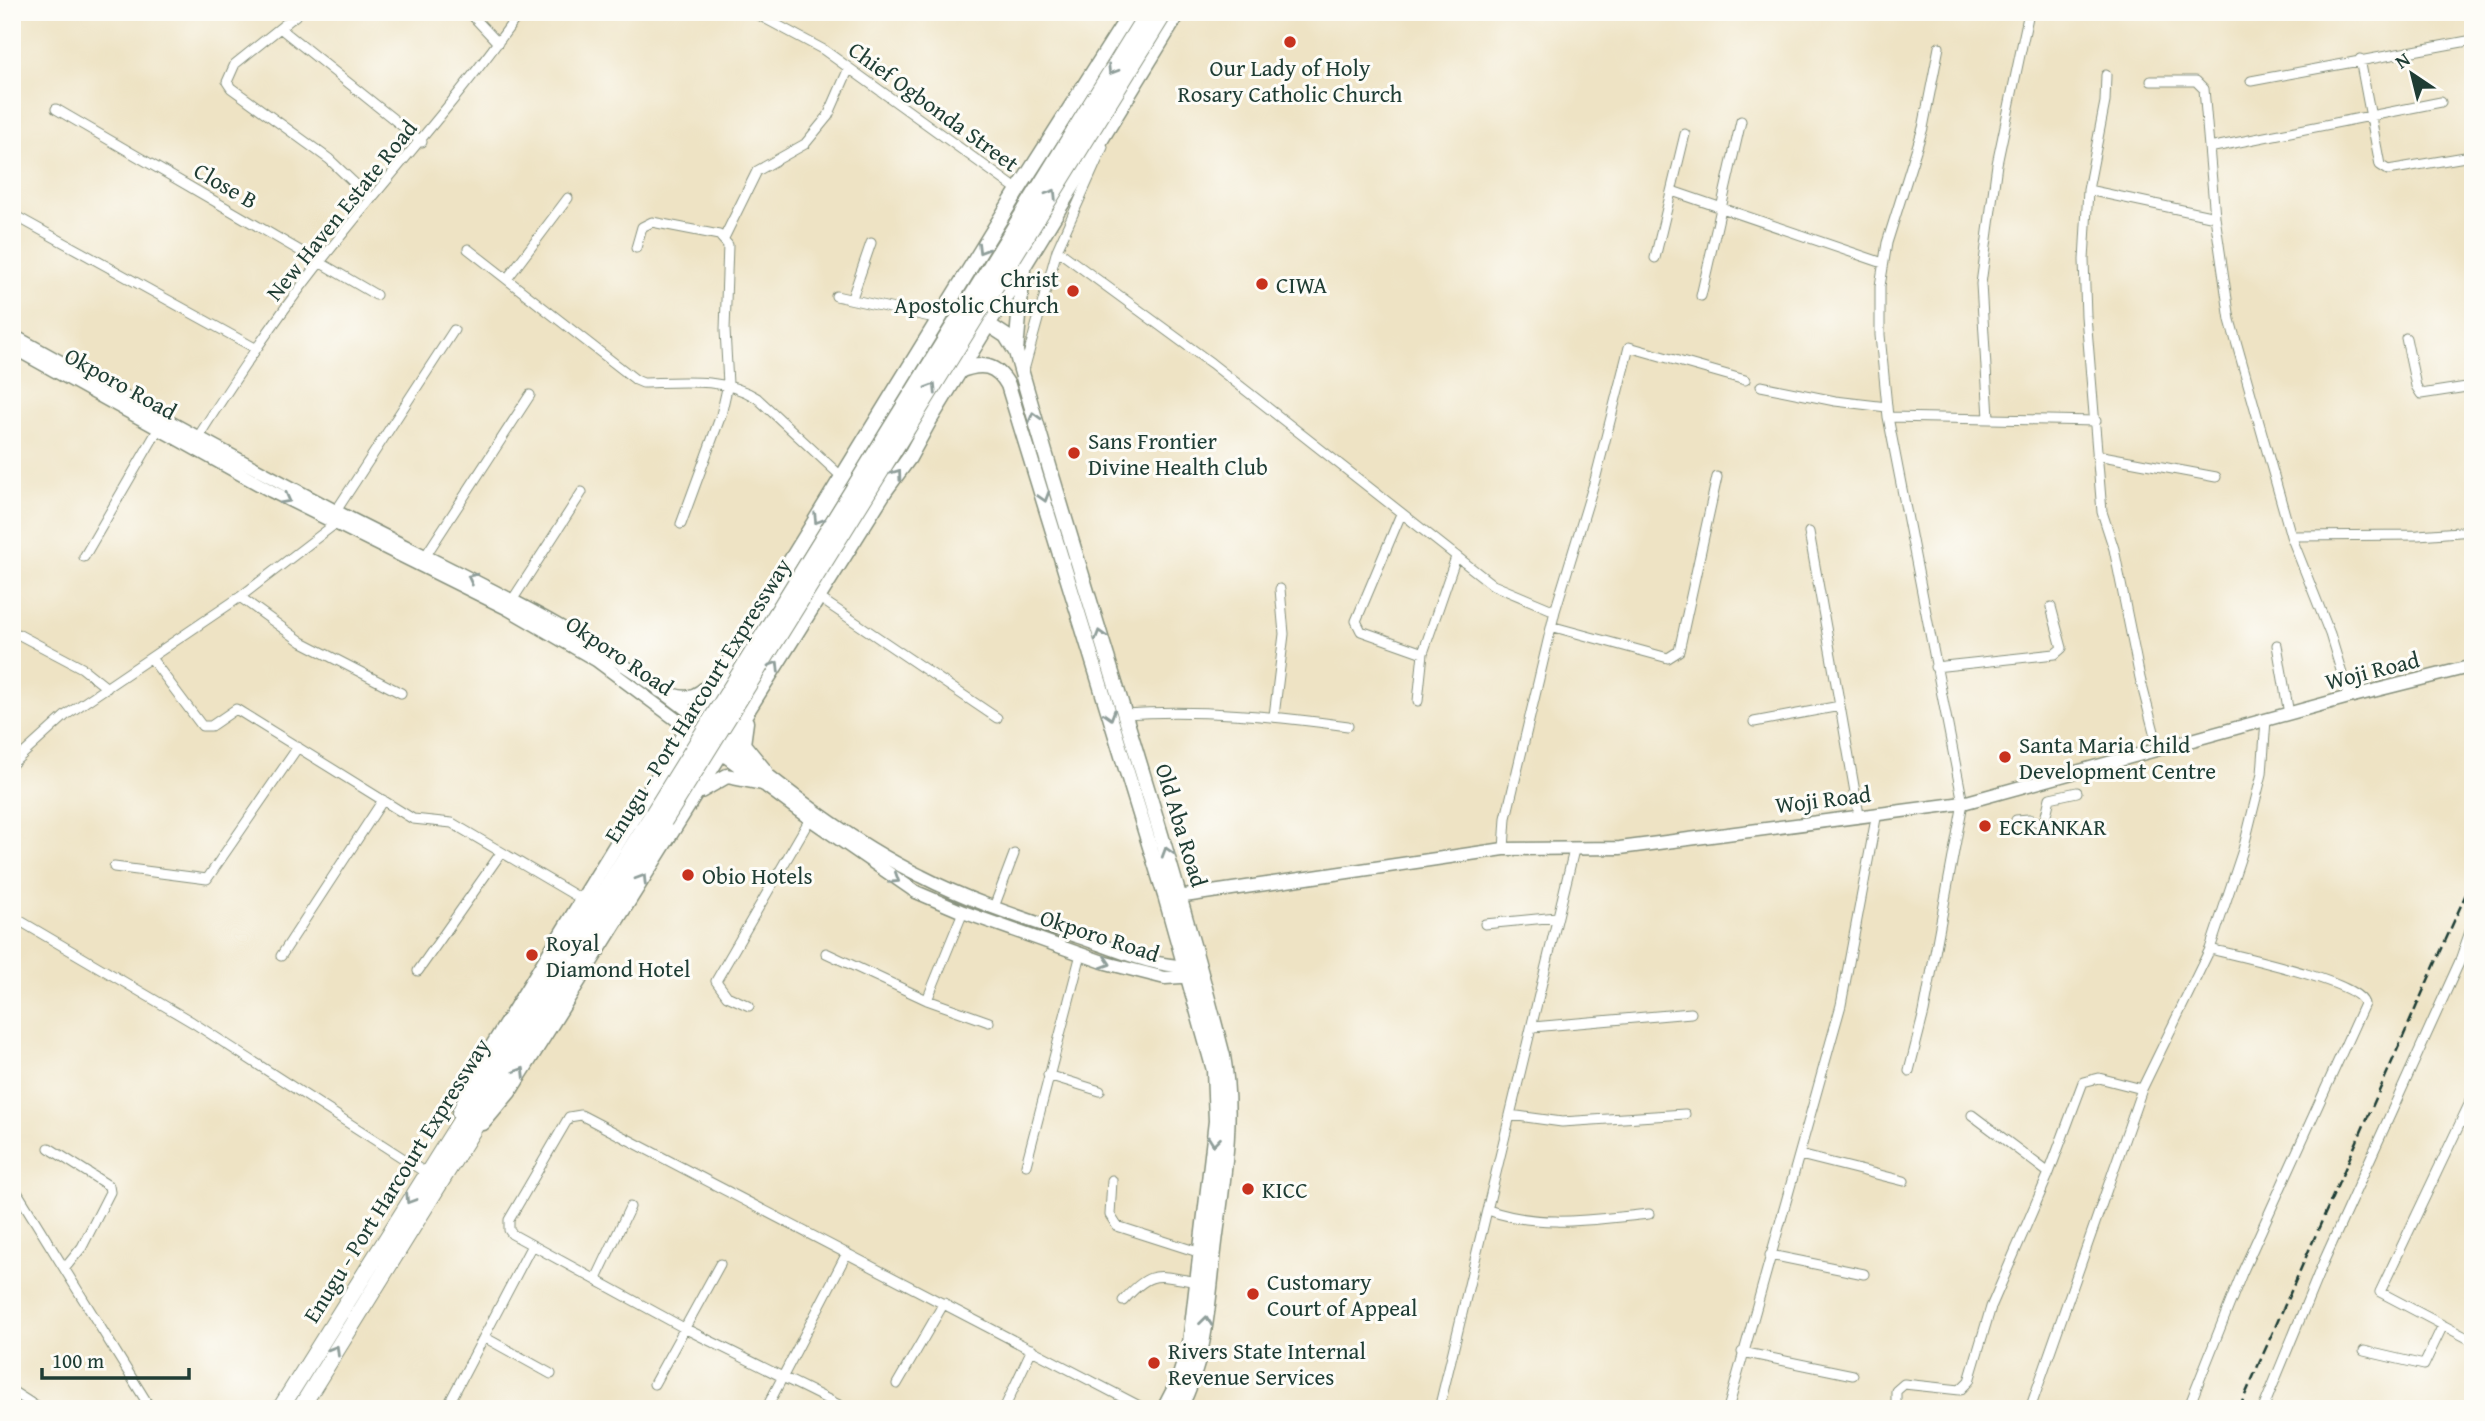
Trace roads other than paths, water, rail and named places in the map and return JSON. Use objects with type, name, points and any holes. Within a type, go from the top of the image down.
[{"type":"highway","name":"Enugu - Port Harcourt Expressway","points":[[300,1409],[1148,12]]},
{"type":"highway","name":"Enugu - Port Harcourt Expressway","points":[[281,1409],[446,1141],[659,817],[1165,12]]},
{"type":"main road","points":[[446,1141],[481,1065],[1018,190],[1131,12]]},
{"type":"main road","points":[[879,419],[880,430],[887,439],[899,444],[910,440],[931,418],[1179,12]]},
{"type":"main road","points":[[1016,352],[1023,267]]},
{"type":"main road","points":[[939,319],[960,315],[990,324]]},
{"type":"main road","name":"Old Aba Road","points":[[990,324],[1006,336],[1016,352],[1124,714],[1173,898],[1227,1081],[1228,1132],[1204,1335],[1194,1375],[1179,1409]]},
{"type":"main road","name":"Okporo Road","points":[[12,335],[336,511],[513,599],[601,650],[660,690],[692,723]]},
{"type":"main road","name":"Okporo Road","points":[[12,347],[335,524],[572,645],[692,723],[763,777],[897,864],[943,887],[994,907],[1132,955],[1194,971]]},
{"type":"main road","name":"Old Aba Road","points":[[960,371],[979,365],[989,366],[997,369],[1009,385],[1173,898]]},
{"type":"main road","points":[[449,1164],[509,1092],[818,597],[927,430],[931,418]]},
{"type":"main road","points":[[660,690],[675,698],[695,697],[731,660]]},
{"type":"main road","name":"Woji Road","points":[[1173,898],[1504,849],[1620,848],[1963,803],[2349,697],[2473,666]]},
{"type":"main road","points":[[755,699],[741,738],[763,777]]},
{"type":"main road","points":[[694,796],[712,782],[727,776],[763,777]]},
{"type":"main road","name":"Okporo Road","points":[[763,777],[810,819],[906,887],[963,912],[1081,954],[1153,976],[1194,971]]},
{"type":"main road","name":"Old Aba Road","points":[[1164,1409],[1180,1376],[1190,1343],[1217,1097],[1194,971]]},
{"type":"street","points":[[300,12],[236,64],[228,82],[231,88],[329,159],[371,199]]},
{"type":"street","points":[[469,12],[498,43]]},
{"type":"street","name":"New Haven Estate Road","points":[[198,437],[255,348],[320,261],[422,142],[520,12]]},
{"type":"street","name":"Chief Ogbonda Street","points":[[754,12],[804,38],[849,68],[1018,190]]},
{"type":"street","points":[[1989,418],[1981,284],[1997,164],[2029,12]]},
{"type":"street","points":[[280,28],[422,142]]},
{"type":"street","points":[[2251,80],[2473,40]]},
{"type":"street","points":[[1909,1071],[1924,1012],[1963,803],[1887,412],[1880,335],[1883,263],[1923,128],[1938,47]]},
{"type":"street","points":[[2360,59],[2369,117],[2380,165],[2384,169],[2465,158]]},
{"type":"street","points":[[724,238],[757,171],[805,144],[828,116],[849,68]]},
{"type":"street","points":[[2106,75],[2105,102],[2088,190],[2084,260],[2097,455],[2102,512],[2114,549],[2140,678],[2159,751]]},
{"type":"street","points":[[2151,81],[2201,83],[2204,89],[2215,217],[2230,320],[2291,536],[2330,634],[2349,697]]},
{"type":"street","points":[[2209,148],[2441,102]]},
{"type":"street","name":"Close B","points":[[56,109],[376,295]]},
{"type":"street","points":[[1701,296],[1741,121]]},
{"type":"street","points":[[1655,258],[1685,134]]},
{"type":"street","points":[[1022,375],[1057,250],[1104,146],[1101,141]]},
{"type":"street","points":[[2088,190],[2215,217]]},
{"type":"street","points":[[1672,191],[1723,206],[1883,263]]},
{"type":"street","points":[[507,279],[568,198]]},
{"type":"street","points":[[12,214],[255,348]]},
{"type":"street","points":[[636,247],[642,228],[652,222],[724,238]]},
{"type":"street","points":[[681,524],[721,415],[728,384],[725,330],[728,246],[724,238]]},
{"type":"street","points":[[852,298],[871,243]]},
{"type":"street","points":[[468,249],[636,380],[643,383],[728,384],[757,398],[843,478]]},
{"type":"street","points":[[1057,250],[1211,363],[1456,557],[1504,591],[1555,611]]},
{"type":"street","points":[[836,296],[939,319]]},
{"type":"street","points":[[336,511],[454,330]]},
{"type":"street","points":[[2406,338],[2416,386],[2421,394],[2473,386]]},
{"type":"street","points":[[1504,849],[1506,818],[1555,611],[1595,480],[1629,347],[1745,380]]},
{"type":"street","points":[[1761,386],[1887,412],[2096,421]]},
{"type":"street","points":[[426,555],[530,395]]},
{"type":"street","points":[[84,558],[159,428]]},
{"type":"street","points":[[2097,455],[2216,477]]},
{"type":"street","points":[[1553,627],[1668,659],[1674,657],[1679,651],[1717,477]]},
{"type":"street","points":[[513,599],[582,492]]},
{"type":"street","points":[[1401,514],[1356,621],[1361,631],[1423,653]]},
{"type":"street","points":[[12,764],[45,732],[240,597],[335,524]]},
{"type":"street","points":[[2291,536],[2418,535],[2473,531]]},
{"type":"street","points":[[1809,532],[1859,815]]},
{"type":"street","points":[[1418,701],[1423,653],[1456,557]]},
{"type":"street","points":[[1274,716],[1284,634],[1280,589]]},
{"type":"street","points":[[240,597],[308,646],[401,693]]},
{"type":"street","points":[[818,597],[997,718]]},
{"type":"street","points":[[1935,667],[2055,654],[2062,648],[2051,607]]},
{"type":"street","points":[[12,631],[82,668],[107,688]]},
{"type":"street","points":[[2277,645],[2289,714]]},
{"type":"street","points":[[151,658],[202,726],[211,726],[236,709],[413,819],[452,823],[583,900]]},
{"type":"street","points":[[1754,722],[1840,706]]},
{"type":"street","points":[[1124,714],[1196,712],[1274,716],[1348,726]]},
{"type":"street","points":[[2030,1409],[2142,1089],[2210,949],[2243,850],[2262,774],[2266,720]]},
{"type":"street","points":[[114,867],[207,879],[298,747]]},
{"type":"street","points":[[2016,820],[2029,819],[2044,824],[2050,798],[2077,792]]},
{"type":"street","points":[[281,956],[383,800]]},
{"type":"street","points":[[1728,1409],[1841,1005],[1877,813]]},
{"type":"street","points":[[749,1006],[727,996],[716,981],[810,819]]},
{"type":"street","points":[[1439,1409],[1574,850]]},
{"type":"street","points":[[418,971],[501,853]]},
{"type":"street","points":[[994,907],[1014,854]]},
{"type":"street","points":[[927,1000],[963,912]]},
{"type":"street","points":[[1485,924],[1558,917]]},
{"type":"street","points":[[22,922],[192,1022],[426,1173]]},
{"type":"street","points":[[2263,1409],[2323,1263],[2459,963],[2473,923]]},
{"type":"street","points":[[2188,1409],[2242,1273],[2364,1004],[2358,994],[2295,970],[2210,949]]},
{"type":"street","points":[[826,953],[927,1000],[989,1022]]},
{"type":"street","points":[[1026,1165],[1081,954]]},
{"type":"street","points":[[1533,1027],[1691,1013]]},
{"type":"street","points":[[1048,1075],[1100,1091]]},
{"type":"street","points":[[1896,1409],[1896,1391],[1904,1384],[1965,1389],[1991,1307],[2049,1173],[2083,1082],[2099,1078],[2142,1089]]},
{"type":"street","points":[[2473,1096],[2424,1193],[2380,1292],[2473,1341]]},
{"type":"street","points":[[847,1409],[684,1328],[512,1234],[509,1220],[565,1123],[575,1114],[1145,1409]]},
{"type":"street","points":[[1510,1115],[1562,1122],[1685,1114]]},
{"type":"street","points":[[1972,1115],[2049,1173]]},
{"type":"street","points":[[49,1148],[109,1186],[110,1192],[88,1237],[74,1260],[65,1268]]},
{"type":"street","points":[[1800,1155],[1904,1181]]},
{"type":"street","points":[[1112,1180],[1110,1215],[1117,1226],[1201,1254]]},
{"type":"street","points":[[12,1184],[151,1409]]},
{"type":"street","points":[[596,1279],[630,1207]]},
{"type":"street","points":[[1488,1210],[1514,1219],[1546,1222],[1649,1214]]},
{"type":"street","points":[[446,1409],[532,1245]]},
{"type":"street","points":[[766,1409],[847,1253]]},
{"type":"street","points":[[1770,1255],[1864,1274]]},
{"type":"street","points":[[654,1384],[720,1264]]},
{"type":"street","points":[[1123,1301],[1139,1282],[1152,1276],[1198,1282]]},
{"type":"street","points":[[897,1384],[944,1303]]},
{"type":"street","points":[[2364,1351],[2424,1365],[2443,1325]]},
{"type":"street","points":[[484,1337],[551,1374]]},
{"type":"street","points":[[1004,1409],[1032,1349]]},
{"type":"street","points":[[1742,1352],[1853,1375]]},
{"type":"street","points":[[12,1391],[40,1409]]},
{"type":"railway","points":[[2239,1409],[2473,878]]},
{"type":"place","name":"Our Lady of Holy Rosary Catholic Church","points":[[1290,42]]},
{"type":"place","name":"CIWA","points":[[1262,284]]},
{"type":"place","name":"Christ Apostolic Church","points":[[1073,291]]},
{"type":"place","name":"Sans Frontier Divine Health Club","points":[[1074,453]]},
{"type":"place","name":"Santa Maria Child Development Centre","points":[[2005,757]]},
{"type":"place","name":"ECKANKAR","points":[[1985,826]]},
{"type":"place","name":"Obio Hotels","points":[[688,875]]},
{"type":"place","name":"Royal Diamond Hotel","points":[[532,955]]},
{"type":"place","name":"KICC","points":[[1248,1189]]},
{"type":"place","name":"Customary Court of Appeal","points":[[1253,1294]]},
{"type":"place","name":"Rivers State Internal Revenue Services","points":[[1154,1363]]}]
